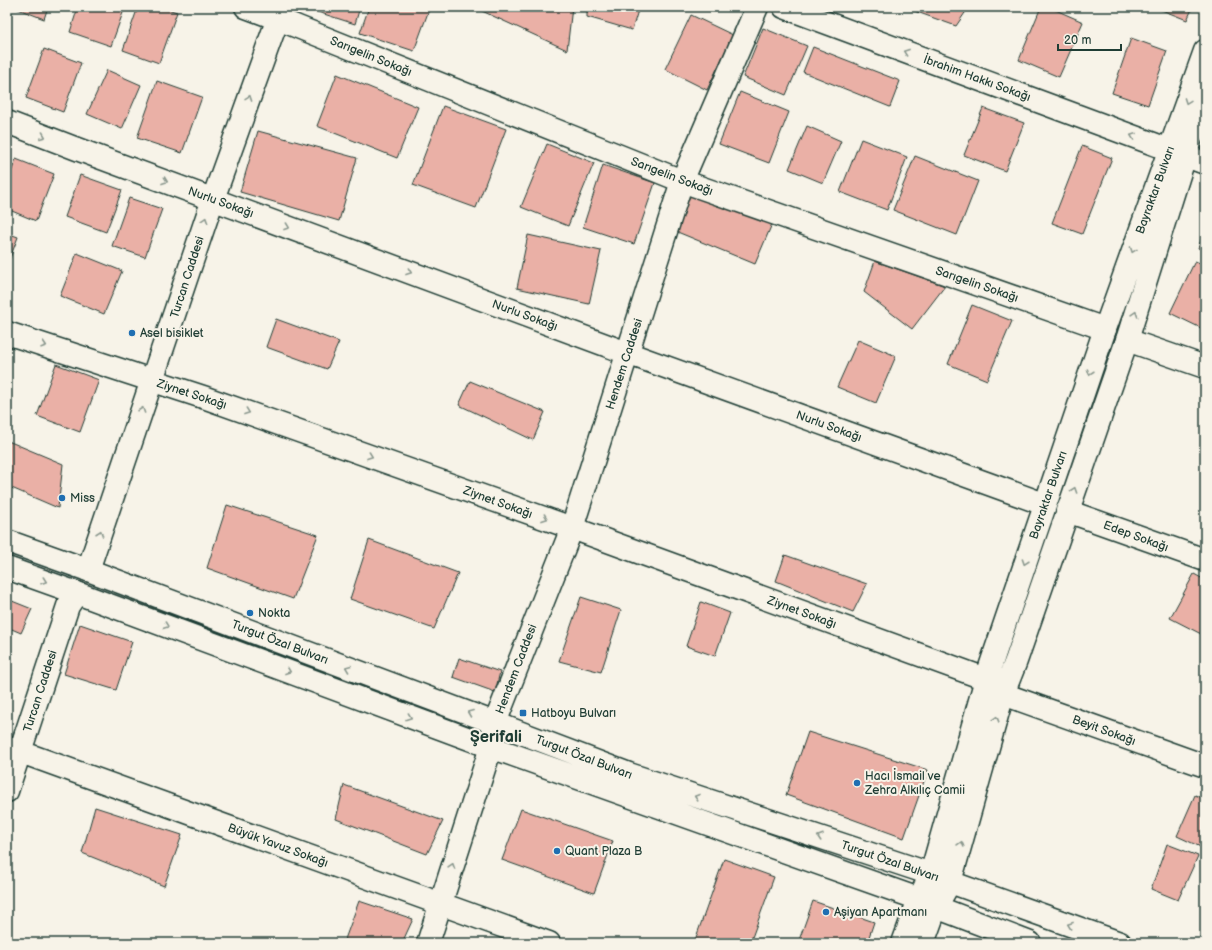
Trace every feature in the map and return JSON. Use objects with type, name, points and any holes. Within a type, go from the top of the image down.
[{"type":"street","name":"Sarıgelin Sokağı","points":[[246,7],[280,13],[682,181],[1105,328]]},
{"type":"street","name":"Hendem Caddesi","points":[[495,723],[572,528],[682,181],[757,7]]},
{"type":"street","name":"İbrahim Hakkı Sokağı","points":[[784,7],[1205,163]]},
{"type":"street","name":"Turcan Caddesi","points":[[88,570],[213,199],[280,13]]},
{"type":"street","name":"Bayraktar Bulvarı","points":[[903,943],[928,903],[940,878],[1126,340],[1205,52]]},
{"type":"street","name":"Bayraktar Bulvarı","points":[[940,878],[986,679],[1044,504],[1105,328],[1177,153],[1205,98]]},
{"type":"street","name":"Nurlu Sokağı","points":[[7,122],[627,353],[1044,504]]},
{"type":"street","name":"Ziynet Sokağı","points":[[7,333],[206,398],[572,528],[986,679]]},
{"type":"street","points":[[1126,340],[1205,368]]},
{"type":"street","name":"Edep Sokağı","points":[[1067,511],[1205,560]]},
{"type":"street","name":"Turgut Özal Bulvarı","points":[[7,541],[88,570],[629,774],[940,878],[1120,943]]},
{"type":"street","name":"Turgut Özal Bulvarı","points":[[7,568],[491,747],[928,903],[1030,943]]},
{"type":"street","name":"Turcan Caddesi","points":[[7,791],[13,749],[68,606],[77,593]]},
{"type":"street","name":"Beyit Sokağı","points":[[1003,694],[1205,766]]},
{"type":"street","points":[[428,943],[491,747]]},
{"type":"street","name":"Büyük Yavuz Sokağı","points":[[13,749],[549,943]]},
{"type":"street","name":"Bayraktar Bulvarı","points":[[923,943],[928,903]]},
{"type":"building","points":[[13,7],[48,7],[44,19]]},
{"type":"building","points":[[78,7],[125,7],[111,46],[70,32]]},
{"type":"building","points":[[138,7],[161,7],[177,12],[159,63],[123,50]]},
{"type":"building","points":[[302,7],[360,7],[355,24]]},
{"type":"building","points":[[369,7],[430,7],[414,51],[360,33]]},
{"type":"building","points":[[484,7],[572,7],[567,50],[482,11]]},
{"type":"building","points":[[587,7],[639,7],[632,30],[587,17]]},
{"type":"building","points":[[903,7],[969,7],[956,26]]},
{"type":"building","points":[[1041,7],[1049,7],[1083,22],[1059,77],[1019,60]]},
{"type":"building","points":[[1154,7],[1193,7],[1187,20]]},
{"type":"building","points":[[691,15],[733,35],[707,90],[665,69]]},
{"type":"building","points":[[763,28],[807,46],[786,95],[743,77]]},
{"type":"building","points":[[1131,38],[1167,51],[1148,105],[1112,93]]},
{"type":"building","points":[[813,47],[900,81],[890,107],[803,72]]},
{"type":"building","points":[[44,49],[81,63],[63,112],[26,98]]},
{"type":"building","points":[[107,70],[141,85],[122,129],[87,114]]},
{"type":"building","points":[[337,74],[418,107],[397,158],[317,126]]},
{"type":"building","points":[[157,81],[202,97],[182,153],[137,138]]},
{"type":"building","points":[[740,92],[789,112],[769,163],[719,144]]},
{"type":"building","points":[[443,106],[506,129],[476,208],[413,185]]},
{"type":"building","points":[[983,108],[1024,123],[1005,171],[964,155]]},
{"type":"building","points":[[807,126],[841,141],[823,183],[789,169]]},
{"type":"building","points":[[258,131],[357,158],[339,221],[240,192]]},
{"type":"building","points":[[861,139],[907,157],[887,210],[840,192]]},
{"type":"building","points":[[547,144],[594,163],[568,226],[521,207]]},
{"type":"building","points":[[1082,146],[1112,158],[1082,234],[1052,223]]},
{"type":"building","points":[[915,156],[978,181],[957,235],[893,210]]},
{"type":"building","points":[[16,159],[54,174],[36,221],[7,209],[7,183]]},
{"type":"building","points":[[603,165],[655,183],[634,244],[583,227]]},
{"type":"building","points":[[80,175],[122,190],[106,232],[65,217]]},
{"type":"building","points":[[692,191],[772,224],[755,264],[675,231]]},
{"type":"building","points":[[129,198],[162,209],[145,257],[112,246]]},
{"type":"building","points":[[1205,230],[1205,251],[1198,248]]},
{"type":"building","points":[[7,233],[18,237],[7,266]]},
{"type":"building","points":[[528,235],[601,251],[589,304],[517,288]]},
{"type":"building","points":[[77,253],[122,271],[104,314],[60,296]]},
{"type":"building","points":[[875,261],[945,286],[912,329],[864,292]]},
{"type":"building","points":[[1195,261],[1205,265],[1205,330],[1170,313]]},
{"type":"building","points":[[972,305],[1012,321],[987,380],[948,364]]},
{"type":"building","points":[[276,319],[339,342],[327,369],[266,347]]},
{"type":"building","points":[[858,340],[896,356],[876,403],[837,387]]},
{"type":"building","points":[[56,364],[99,380],[80,432],[37,416]]},
{"type":"building","points":[[470,381],[545,412],[533,440],[459,405]]},
{"type":"building","points":[[8,441],[63,464],[58,508],[7,486]]},
{"type":"building","points":[[227,505],[318,535],[293,599],[207,568]]},
{"type":"building","points":[[369,540],[458,573],[434,629],[350,599]]},
{"type":"building","points":[[785,555],[867,584],[853,612],[776,581]]},
{"type":"building","points":[[1194,574],[1205,580],[1205,636],[1170,618]]},
{"type":"building","points":[[581,597],[621,610],[601,672],[559,661]]},
{"type":"building","points":[[7,599],[32,609],[21,633],[7,627]]},
{"type":"building","points":[[701,602],[730,613],[715,656],[686,646]]},
{"type":"building","points":[[80,624],[132,642],[116,690],[64,674]]},
{"type":"building","points":[[459,658],[500,672],[495,692],[453,677]]},
{"type":"building","name":"Hacı İsmail ve Zehra Alkılıç Camii","points":[[808,732],[928,770],[904,838],[786,795]]},
{"type":"building","points":[[344,785],[443,821],[427,854],[336,819]]},
{"type":"building","points":[[1195,795],[1205,799],[1205,849],[1177,836]]},
{"type":"building","points":[[95,807],[182,835],[164,886],[82,853]]},
{"type":"building","name":"Quant Plaza B","points":[[521,809],[613,841],[594,893],[502,860]]},
{"type":"building","points":[[1167,844],[1198,856],[1178,900],[1151,889]]},
{"type":"building","points":[[724,859],[774,877],[750,943],[694,943]]},
{"type":"building","points":[[359,901],[413,919],[402,943],[344,942]]},
{"type":"building","name":"Aşiyan Apartmanı","points":[[813,901],[874,922],[867,943],[798,943]]},
{"type":"place","name":"Asel bisiklet","points":[[132,333]]},
{"type":"place","name":"Miss","points":[[62,498]]},
{"type":"place","name":"Nokta","points":[[250,613]]},
{"type":"place","name":"Hatboyu Bulvarı","points":[[523,713]]},
{"type":"place","name":"Hacı İsmail ve Zehra Alkılıç Camii","points":[[857,783]]},
{"type":"place","name":"Quant Plaza B","points":[[557,851]]},
{"type":"place","name":"Aşiyan Apartmanı","points":[[826,912]]},
{"type":"district","name":"Şerifali","points":[[496,736]]}]
